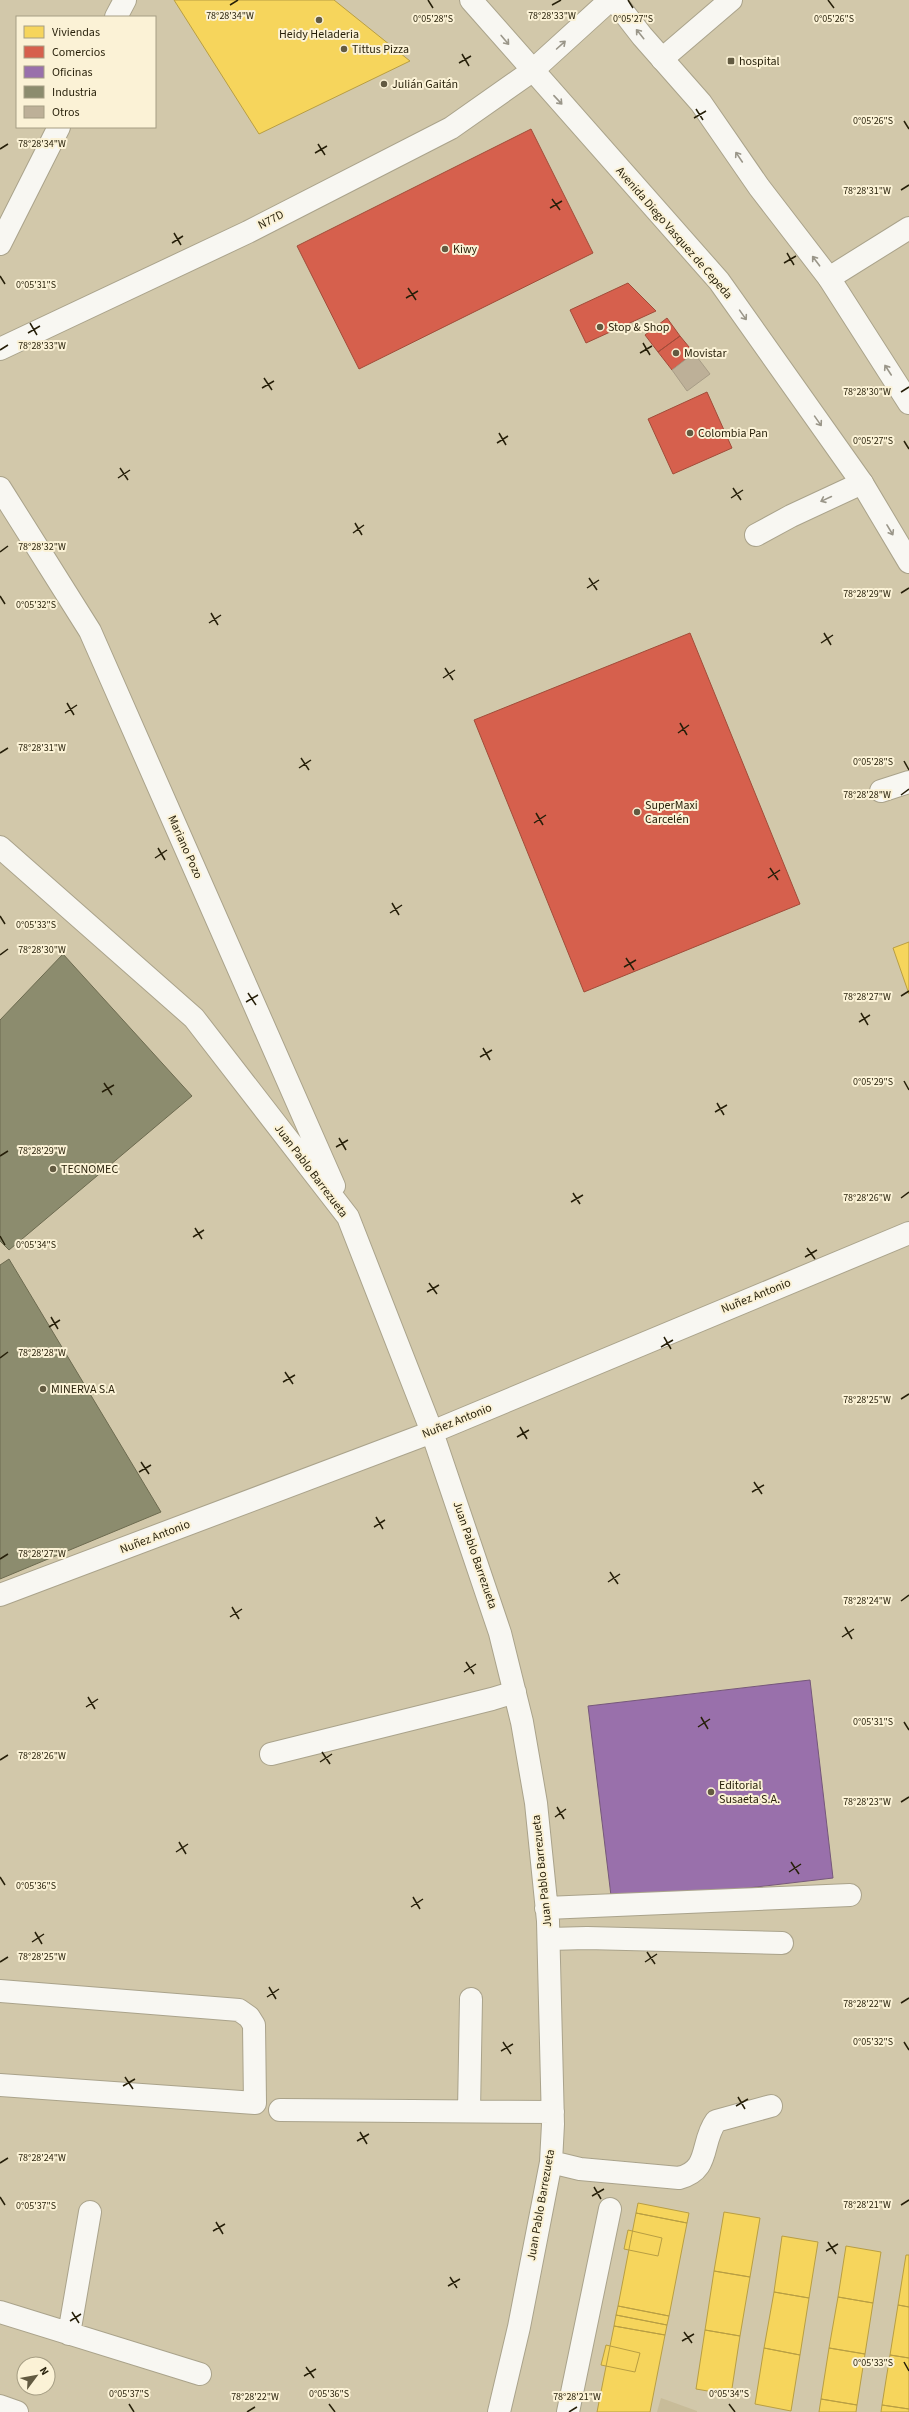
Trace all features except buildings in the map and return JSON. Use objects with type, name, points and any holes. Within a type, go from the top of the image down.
[{"type":"street","points":[[117,16],[125,0]]},
{"type":"street","name":"N77D","points":[[0,349],[248,232],[451,128],[532,71],[610,0]]},
{"type":"street","points":[[614,0],[662,60],[701,103],[759,187],[829,278],[909,402]]},
{"type":"street","points":[[662,60],[731,0]]},
{"type":"street","name":"Avenida Diego Vasquez de Cepeda","points":[[480,3],[532,71],[719,281],[862,483],[909,562]]},
{"type":"street","points":[[0,244],[58,128]]},
{"type":"street","points":[[829,278],[909,228]]},
{"type":"street","points":[[756,535],[791,516],[862,483]]},
{"type":"street","name":"Mariano Pozo","points":[[0,488],[90,631],[348,1217]]},
{"type":"street","points":[[881,791],[909,782]]},
{"type":"street","name":"Juan Pablo Barrezueta","points":[[0,847],[194,1018],[348,1217],[432,1432],[500,1632],[522,1722],[536,1803],[549,1940],[553,2112],[551,2162],[519,2327],[499,2412]]},
{"type":"street","name":"Nuñez Antonio","points":[[0,1595],[432,1432],[909,1233]]},
{"type":"street","points":[[272,1754],[515,1692]]},
{"type":"street","points":[[546,1908],[850,1895]]},
{"type":"street","points":[[549,1940],[587,1938],[782,1943]]},
{"type":"street","points":[[0,1991],[238,2010],[249,2016],[254,2025],[255,2103],[0,2085]]},
{"type":"street","points":[[469,2111],[471,1999]]},
{"type":"street","points":[[551,2162],[580,2169],[679,2178],[689,2175],[699,2168],[711,2128],[716,2121],[771,2106]]},
{"type":"street","points":[[280,2110],[553,2112]]},
{"type":"street","points":[[568,2412],[610,2208]]},
{"type":"street","points":[[69,2334],[90,2212]]},
{"type":"street","points":[[0,2312],[200,2374]]},
{"type":"street","points":[[0,2406],[17,2412]]},
{"type":"shaded area","points":[[661,2398],[697,2411],[697,2412],[657,2412]]},
{"type":"place","name":"Heidy Heladeria","points":[[319,20]]},
{"type":"place","name":"Tittus Pizza","points":[[344,49]]},
{"type":"place","name":"hospital","points":[[731,61]]},
{"type":"place","name":"Julián Gaitán","points":[[384,84]]},
{"type":"place","name":"Kiwy","points":[[445,249]]},
{"type":"place","name":"Stop & Shop","points":[[600,327]]},
{"type":"place","name":"Movistar","points":[[676,353]]},
{"type":"place","name":"Colombia Pan","points":[[690,433]]},
{"type":"place","name":"SuperMaxi Carcelén","points":[[637,812]]},
{"type":"place","name":"TECNOMEC","points":[[53,1169]]},
{"type":"place","name":"MINERVA S.A","points":[[43,1389]]},
{"type":"place","name":"Editorial Susaeta S.A.","points":[[711,1792]]}]
